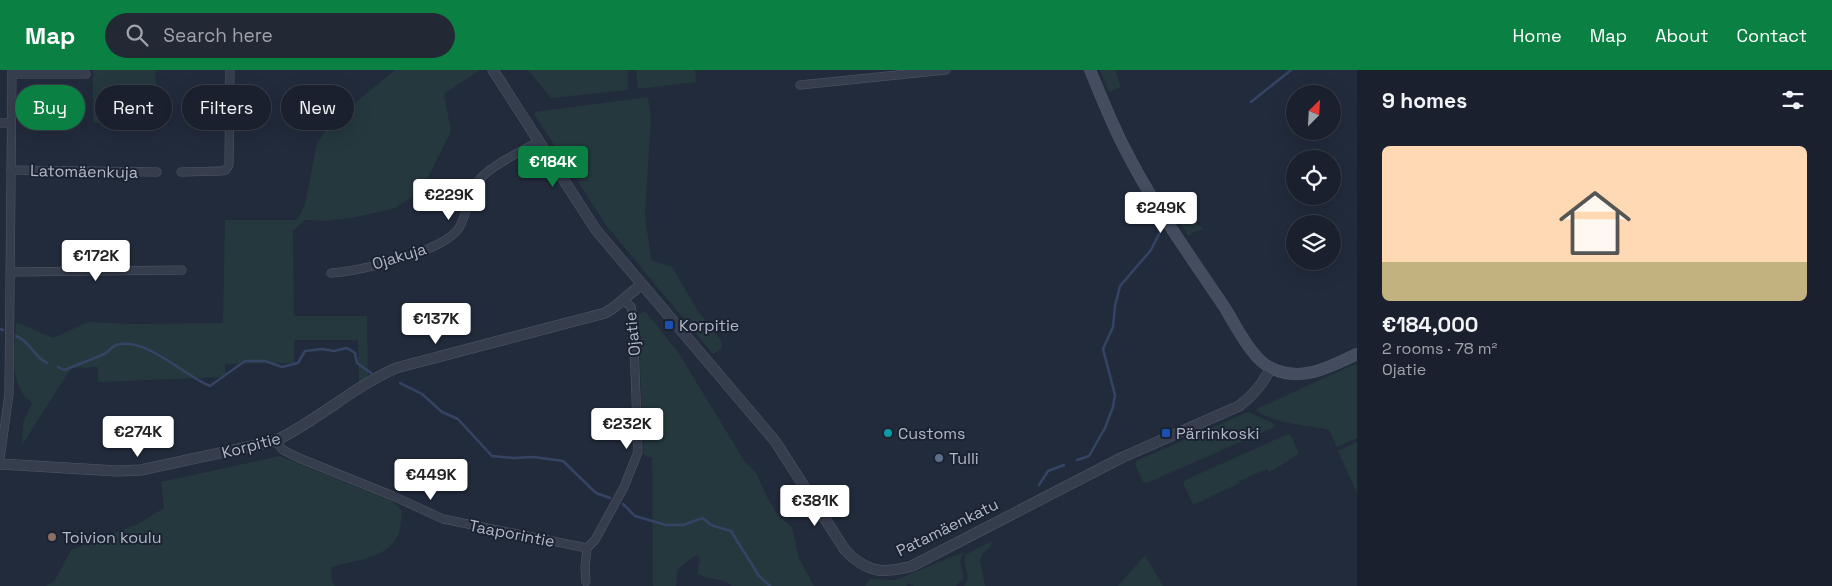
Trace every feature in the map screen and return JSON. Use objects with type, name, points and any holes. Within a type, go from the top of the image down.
[{"type":"main road","points":[[1090,70],[1124,147],[1157,204],[1261,362],[1271,368],[1294,375],[1308,374],[1320,371],[1357,354]]},
{"type":"street","points":[[181,172],[222,172],[229,166],[230,70]]},
{"type":"street","points":[[493,70],[596,230],[642,284]]},
{"type":"street","points":[[800,85],[946,70]]},
{"type":"street","points":[[0,459],[8,394],[12,72],[86,74]]},
{"type":"street","points":[[0,123],[11,123]]},
{"type":"street","name":"Ojakuja","points":[[331,272],[344,272],[406,257],[446,239],[459,228],[472,193],[481,178],[538,142]]},
{"type":"street","name":"Latomäenkuja","points":[[11,170],[157,172]]},
{"type":"street","points":[[0,219],[10,219]]},
{"type":"street","points":[[11,272],[182,270]]},
{"type":"street","name":"Patamäenkatu","points":[[642,284],[775,441],[845,550],[866,567],[880,571],[893,571],[912,566],[1121,458],[1238,406],[1251,397],[1262,384],[1271,368]]},
{"type":"street","name":"Ojatie","points":[[587,548],[595,540],[624,487],[638,452],[634,316],[631,306],[624,300],[642,284]]},
{"type":"street","name":"Korpitie","points":[[0,464],[117,471],[141,470],[275,441],[290,434],[396,368],[605,313],[624,300]]},
{"type":"street","name":"Taaporintie","points":[[275,441],[283,450],[299,458],[393,496],[443,519],[587,548]]},
{"type":"street","points":[[586,582],[587,548]]},
{"type":"green space","points":[[93,70],[156,70],[156,85],[95,85],[95,123],[93,123]]},
{"type":"green space","points":[[395,70],[480,70],[444,94],[451,131],[422,190],[395,208],[356,217],[327,221],[305,220],[293,231],[294,316],[367,316],[368,377],[359,382],[358,340],[294,340],[294,363],[225,364],[225,377],[98,382],[98,367],[71,368],[22,445],[23,423],[32,403],[19,386],[14,366],[16,322],[53,338],[88,322],[132,324],[223,323],[225,220],[297,220],[305,205],[317,143],[326,130],[354,130],[354,104]]},
{"type":"green space","points":[[528,70],[628,70],[628,90],[551,98]]},
{"type":"green space","points":[[636,70],[695,70],[696,82],[638,89]]},
{"type":"green space","points":[[1100,70],[1115,70],[1121,87],[1109,92]]},
{"type":"green space","points":[[648,97],[651,120],[645,215],[651,260],[672,267],[698,311],[722,342],[721,349],[713,354],[606,225],[534,114],[535,112]]},
{"type":"green space","points":[[1178,204],[1188,219],[1204,229],[1193,232],[1189,237],[1171,209]]},
{"type":"green space","points":[[645,311],[678,352],[745,462],[757,474],[777,514],[792,527],[799,558],[814,586],[732,586],[729,583],[698,574],[700,559],[696,555],[677,570],[676,586],[653,586],[652,458],[644,455],[638,322],[638,315]]},
{"type":"green space","points":[[1355,364],[1357,365],[1357,438],[1337,447],[1329,430],[1279,421],[1262,414],[1256,409]]},
{"type":"green space","points":[[1248,412],[1275,424],[1275,427],[1147,483],[1143,482],[1135,464],[1136,461]]},
{"type":"green space","points":[[1288,434],[1291,436],[1299,453],[1269,472],[1267,469],[1239,481],[1240,483],[1193,505],[1183,483],[1185,480]]},
{"type":"green space","points":[[1357,442],[1357,493],[1338,451]]},
{"type":"green space","points":[[280,456],[392,501],[402,511],[399,532],[393,543],[378,554],[332,567],[331,577],[335,586],[46,586],[54,582],[71,550],[138,524],[164,508],[161,482]]},
{"type":"green space","points":[[992,541],[991,547],[983,553],[980,559],[985,586],[964,586],[968,579],[965,555]]},
{"type":"green space","points":[[964,552],[961,562],[964,578],[956,586],[914,586],[907,583],[909,586],[865,586],[870,579],[895,580]]},
{"type":"green space","points":[[1145,555],[1163,586],[1118,586]]},
{"type":"waterway","points":[[1251,102],[1291,70]]},
{"type":"waterway","points":[[1077,460],[1089,456],[1105,428],[1113,407],[1115,395],[1103,349],[1113,327],[1115,306],[1120,286],[1151,250],[1160,232]]},
{"type":"waterway","points":[[16,336],[25,341],[47,363]]},
{"type":"waterway","points":[[58,367],[64,370],[104,354],[116,345],[128,344],[152,351],[210,386],[245,361],[265,361],[282,367],[298,363],[305,351],[322,349],[334,351],[347,348],[355,353],[357,363],[371,373]]},
{"type":"waterway","points":[[400,383],[422,394],[442,412],[458,419],[492,456],[534,457],[563,461],[596,493],[610,498]]},
{"type":"waterway","points":[[1039,485],[1048,471],[1064,465]]},
{"type":"waterway","points":[[623,504],[635,516],[666,525],[683,525],[703,518],[711,525],[731,531],[759,576],[770,586]]},
{"type":"place","name":"Korpitie","points":[[669,325]]},
{"type":"place","name":"Customs","points":[[888,433]]},
{"type":"place","name":"Pärrinkoski","points":[[1166,433]]},
{"type":"place","name":"Tulli","points":[[939,458]]},
{"type":"place","name":"Toivion koulu","points":[[52,537]]}]
